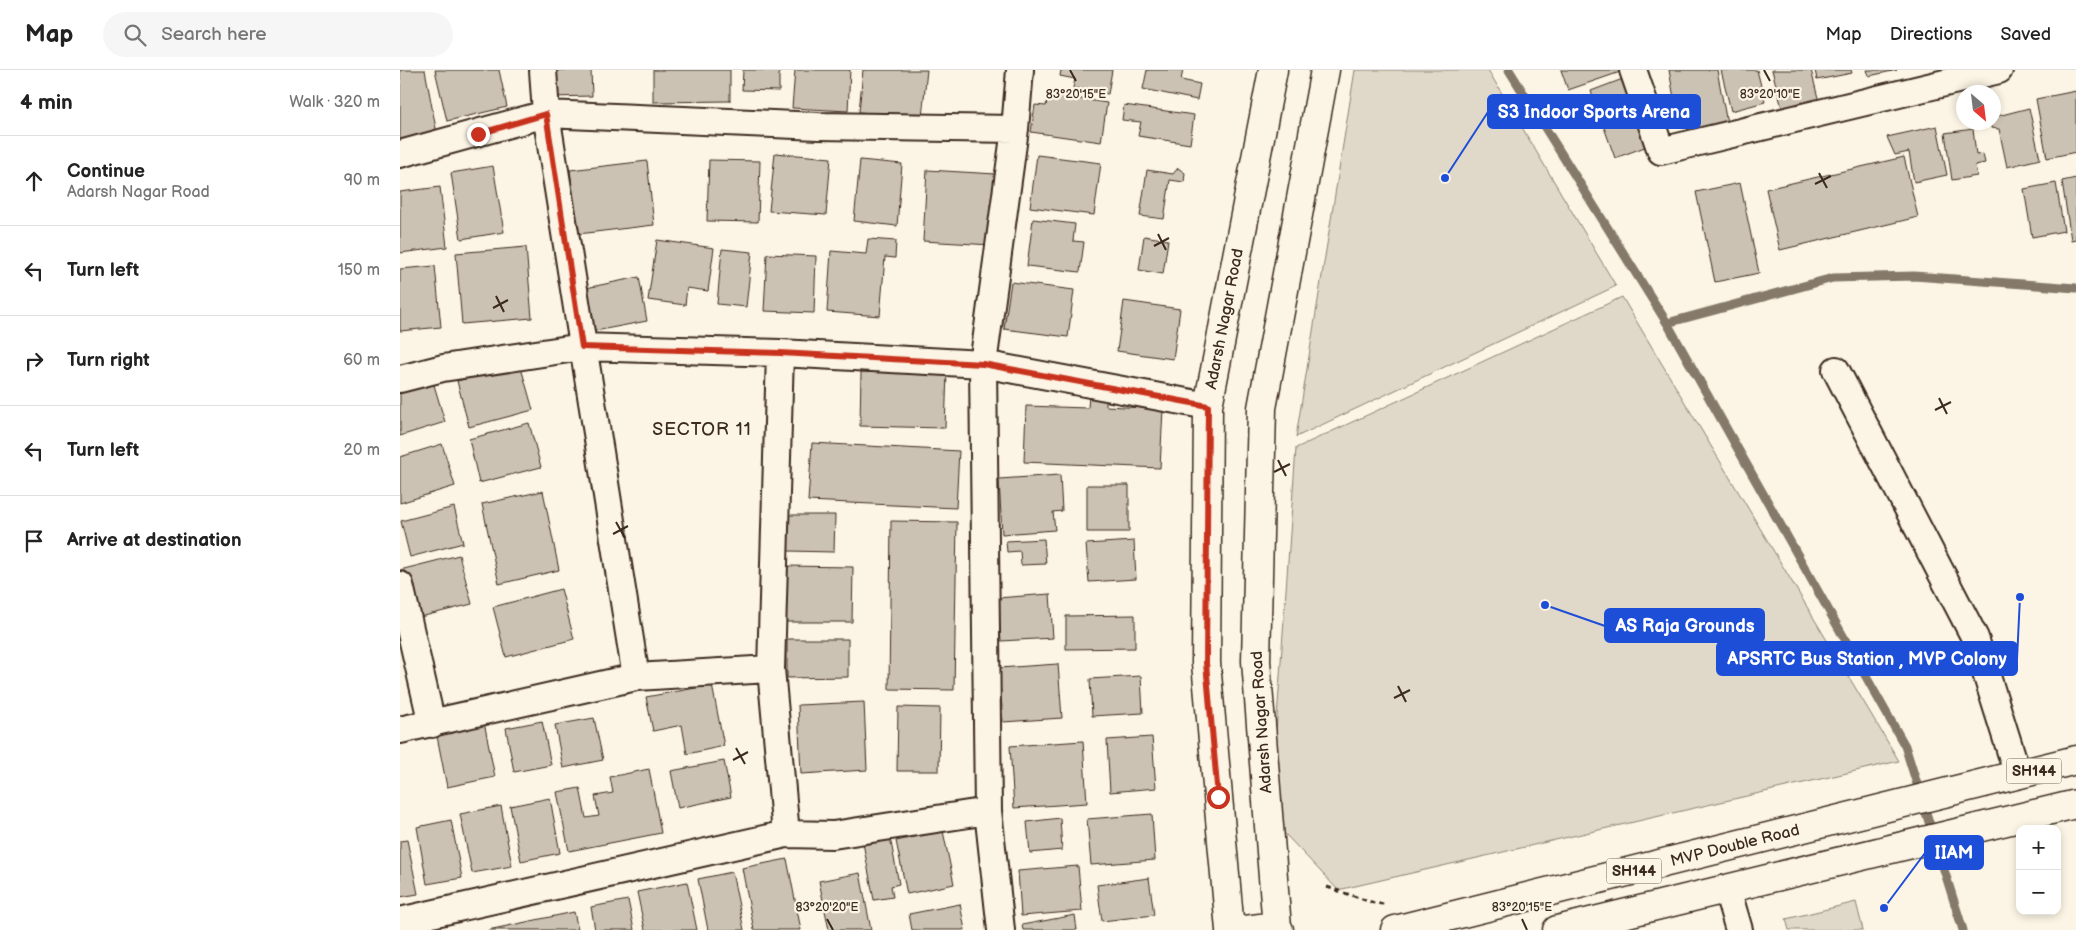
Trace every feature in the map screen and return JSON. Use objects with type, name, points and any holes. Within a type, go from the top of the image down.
[{"type":"main road","name":"Adarsh Nagar Road","points":[[1230,930],[1206,663],[1208,406],[1273,70]]},
{"type":"main road","name":"Adarsh Nagar Road","points":[[1278,929],[1256,661],[1262,408],[1324,70]]},
{"type":"main road","name":"SH144","points":[[2030,772],[2076,760]]},
{"type":"main road","points":[[2030,772],[2065,806]]},
{"type":"main road","name":"MVP Double Road","points":[[1395,930],[2030,772]]},
{"type":"main road","name":"SH144","points":[[1557,930],[2065,806]]},
{"type":"main road","points":[[1717,850],[1726,889]]},
{"type":"main road","points":[[1244,930],[1266,927],[1278,929]]},
{"type":"street","points":[[543,70],[546,114],[636,677]]},
{"type":"street","points":[[1001,930],[988,812],[983,364],[1015,129],[1020,70]]},
{"type":"street","points":[[1633,70],[1661,151],[1999,70]]},
{"type":"street","points":[[400,154],[546,114],[818,126],[1015,129]]},
{"type":"street","points":[[400,378],[443,368],[582,347],[780,353],[983,364],[1208,406]]},
{"type":"street","points":[[780,353],[771,669],[786,834]]},
{"type":"street","points":[[1836,370],[1975,638],[2030,772]]},
{"type":"street","points":[[400,585],[432,724]]},
{"type":"street","points":[[400,730],[636,677],[771,669]]},
{"type":"street","points":[[400,921],[786,834],[833,835],[988,812]]},
{"type":"street","points":[[1726,889],[1739,930]]},
{"type":"shaded area","points":[[1355,70],[1488,70],[1616,286],[1296,437]]},
{"type":"shaded area","points":[[1622,297],[1899,761],[1338,890],[1270,818],[1296,448]]},
{"type":"shaded area","points":[[1856,902],[1863,930],[1789,930],[1786,919]]},
{"type":"building","points":[[400,70],[425,70],[437,134],[400,141]]},
{"type":"building","points":[[435,70],[499,70],[507,107],[447,121]]},
{"type":"building","points":[[550,70],[591,70],[592,96],[551,97]]},
{"type":"building","points":[[653,70],[730,70],[730,101],[653,102]]},
{"type":"building","points":[[743,70],[779,70],[779,91],[742,90]]},
{"type":"building","points":[[795,70],[850,70],[848,111],[792,108]]},
{"type":"building","points":[[863,70],[927,70],[922,117],[859,112]]},
{"type":"building","points":[[1061,70],[1112,70],[1108,94],[1073,88],[1075,79],[1060,76]]},
{"type":"building","points":[[1147,70],[1183,70],[1181,80],[1200,84],[1197,100],[1143,89]]},
{"type":"building","points":[[1561,70],[1626,70],[1568,90]]},
{"type":"building","points":[[1669,70],[1717,70],[1727,123],[1688,131],[1682,100],[1674,98]]},
{"type":"building","points":[[1721,70],[1757,70],[1765,102],[1731,111]]},
{"type":"building","points":[[1772,70],[1811,70],[1819,102],[1783,112]]},
{"type":"building","points":[[1815,70],[1851,70],[1852,73],[1817,80]]},
{"type":"building","points":[[1867,70],[1897,70],[1869,76]]},
{"type":"building","points":[[1628,77],[1653,144],[1615,158],[1591,91]]},
{"type":"building","points":[[2076,91],[2076,152],[2047,158],[2036,99]]},
{"type":"building","points":[[1048,94],[1107,103],[1101,142],[1031,132],[1035,105],[1046,106]]},
{"type":"building","points":[[1124,105],[1194,115],[1190,144],[1138,136],[1141,122],[1122,120]]},
{"type":"building","points":[[2029,108],[2040,159],[2007,167],[1999,130],[2001,130],[2001,115]]},
{"type":"building","points":[[1937,126],[1947,175],[1914,182],[1909,152],[1895,155],[1887,137]]},
{"type":"building","points":[[1973,130],[1976,155],[1983,154],[1985,163],[1975,165],[1977,176],[1952,180],[1945,133]]},
{"type":"building","points":[[775,153],[831,158],[826,215],[769,211]]},
{"type":"building","points":[[1037,155],[1101,163],[1094,215],[1030,207]]},
{"type":"building","points":[[1904,157],[1918,217],[1780,250],[1766,189]]},
{"type":"building","points":[[709,160],[760,161],[758,222],[707,221]]},
{"type":"building","points":[[860,160],[902,164],[897,226],[854,221]]},
{"type":"building","points":[[647,161],[654,225],[578,234],[570,170]]},
{"type":"building","points":[[493,166],[504,232],[461,239],[451,173]]},
{"type":"building","points":[[1178,168],[1185,173],[1184,182],[1170,180],[1164,219],[1140,216],[1147,170],[1173,174]]},
{"type":"building","points":[[927,170],[996,174],[992,245],[923,241]]},
{"type":"building","points":[[2076,178],[2076,239],[2071,240],[2062,181]]},
{"type":"building","points":[[1740,183],[1759,273],[1715,282],[1696,192]]},
{"type":"building","points":[[2056,183],[2064,231],[2032,237],[2024,189]]},
{"type":"building","points":[[440,187],[447,247],[400,253],[400,192]]},
{"type":"building","points":[[1033,219],[1075,224],[1073,241],[1084,242],[1080,272],[1027,266]]},
{"type":"building","points":[[1144,236],[1168,240],[1163,274],[1139,270]]},
{"type":"building","points":[[868,239],[896,241],[895,258],[885,257],[880,316],[827,312],[831,251],[866,254]]},
{"type":"building","points":[[657,240],[714,248],[708,291],[687,288],[685,305],[648,300]]},
{"type":"building","points":[[526,247],[532,318],[462,324],[456,253]]},
{"type":"building","points":[[722,249],[752,252],[746,307],[717,304]]},
{"type":"building","points":[[767,254],[816,256],[814,313],[764,311]]},
{"type":"building","points":[[435,266],[441,327],[400,331],[400,269]]},
{"type":"building","points":[[639,277],[647,321],[595,331],[586,288]]},
{"type":"building","points":[[1011,282],[1074,290],[1068,337],[1004,329]]},
{"type":"building","points":[[1124,301],[1180,309],[1173,359],[1117,351]]},
{"type":"building","points":[[520,364],[533,410],[469,427],[457,381]]},
{"type":"building","points":[[861,372],[947,373],[945,428],[860,426]]},
{"type":"building","points":[[431,375],[445,422],[400,436],[400,384]]},
{"type":"building","points":[[1089,395],[1106,396],[1106,406],[1163,409],[1160,468],[1024,462],[1026,406],[1088,408]]},
{"type":"building","points":[[529,423],[541,467],[479,483],[469,439]]},
{"type":"building","points":[[812,443],[959,451],[956,508],[808,501]]},
{"type":"building","points":[[442,444],[455,486],[400,503],[400,457]]},
{"type":"building","points":[[1060,475],[1062,511],[1053,512],[1055,530],[1002,534],[999,479]]},
{"type":"building","points":[[1087,485],[1129,485],[1129,532],[1087,532]]},
{"type":"building","points":[[543,491],[559,570],[499,584],[482,504]]},
{"type":"building","points":[[454,507],[463,543],[410,557],[401,521]]},
{"type":"building","points":[[789,515],[835,515],[834,552],[788,551]]},
{"type":"building","points":[[891,521],[957,522],[954,690],[889,689]]},
{"type":"building","points":[[1044,539],[1046,564],[1021,565],[1020,551],[1007,552],[1006,541]]},
{"type":"building","points":[[1134,541],[1136,579],[1089,582],[1086,544]]},
{"type":"building","points":[[459,555],[472,604],[412,619],[400,570]]},
{"type":"building","points":[[786,566],[853,567],[852,622],[785,622]]},
{"type":"building","points":[[561,589],[574,639],[506,657],[493,607]]},
{"type":"building","points":[[1050,594],[1053,638],[1001,641],[997,598]]},
{"type":"building","points":[[1135,615],[1135,648],[1066,649],[1066,616]]},
{"type":"building","points":[[787,639],[848,639],[848,677],[787,678]]},
{"type":"building","points":[[1058,664],[1062,718],[1003,722],[999,668]]},
{"type":"building","points":[[1141,676],[1143,713],[1092,716],[1090,679]]},
{"type":"building","points":[[712,685],[724,746],[687,754],[682,725],[653,731],[646,697]]},
{"type":"building","points":[[864,702],[867,770],[801,774],[798,705]]},
{"type":"building","points":[[898,707],[940,708],[939,771],[897,771]]},
{"type":"building","points":[[594,718],[603,760],[563,768],[555,725]]},
{"type":"building","points":[[542,721],[551,765],[514,772],[506,728]]},
{"type":"building","points":[[484,722],[495,777],[447,787],[436,731]]},
{"type":"building","points":[[1152,737],[1156,788],[1110,792],[1107,740]]},
{"type":"building","points":[[1083,741],[1087,803],[1014,808],[1010,746]]},
{"type":"building","points":[[724,761],[731,797],[678,808],[671,771]]},
{"type":"building","points":[[649,769],[661,833],[569,851],[557,792],[580,788],[586,818],[599,816],[595,796],[613,793],[610,777]]},
{"type":"building","points":[[550,798],[560,853],[521,861],[510,806]]},
{"type":"building","points":[[501,806],[512,866],[472,873],[460,814]]},
{"type":"building","points":[[1152,814],[1155,860],[1091,865],[1087,819]]},
{"type":"building","points":[[1060,818],[1062,850],[1030,853],[1027,822]]},
{"type":"building","points":[[451,820],[462,878],[427,884],[417,827]]},
{"type":"building","points":[[943,831],[954,884],[907,894],[896,841]]},
{"type":"building","points":[[890,837],[899,884],[891,886],[893,897],[874,900],[863,843]]},
{"type":"building","points":[[407,840],[418,894],[400,897],[400,841]]},
{"type":"building","points":[[787,859],[801,930],[754,930],[742,868]]},
{"type":"building","points":[[1078,866],[1082,911],[1021,916],[1018,871]]},
{"type":"building","points":[[732,872],[744,930],[708,930],[698,879]]},
{"type":"building","points":[[860,873],[871,930],[829,930],[819,881]]},
{"type":"building","points":[[1149,878],[1154,915],[1102,921],[1097,885]]},
{"type":"building","points":[[687,882],[697,930],[645,930],[637,892]]},
{"type":"building","points":[[628,900],[634,930],[595,930],[591,907]]},
{"type":"building","points":[[960,904],[965,930],[912,930],[909,914]]},
{"type":"building","points":[[574,912],[578,930],[488,930]]},
{"type":"building","points":[[1075,915],[1077,930],[1023,930],[1022,925]]},
{"type":"waterway","points":[[1509,70],[1667,323],[1905,746],[1963,930]]},
{"type":"waterway","points":[[1667,323],[1833,278],[1914,276],[2076,288]]},
{"type":"place","name":"S3 Indoor Sports Arena","points":[[1445,178]]},
{"type":"place","name":"APSRTC Bus Station , MVP Colony","points":[[2020,597]]},
{"type":"place","name":"AS Raja Grounds","points":[[1545,605]]},
{"type":"place","name":"IIAM","points":[[1884,908]]},
{"type":"district","name":"SECTOR 11","points":[[702,429]]},
{"type":"route","points":[[478,134],[546,114],[582,347],[780,353],[983,364],[1208,406],[1206,663],[1218,797]]}]
